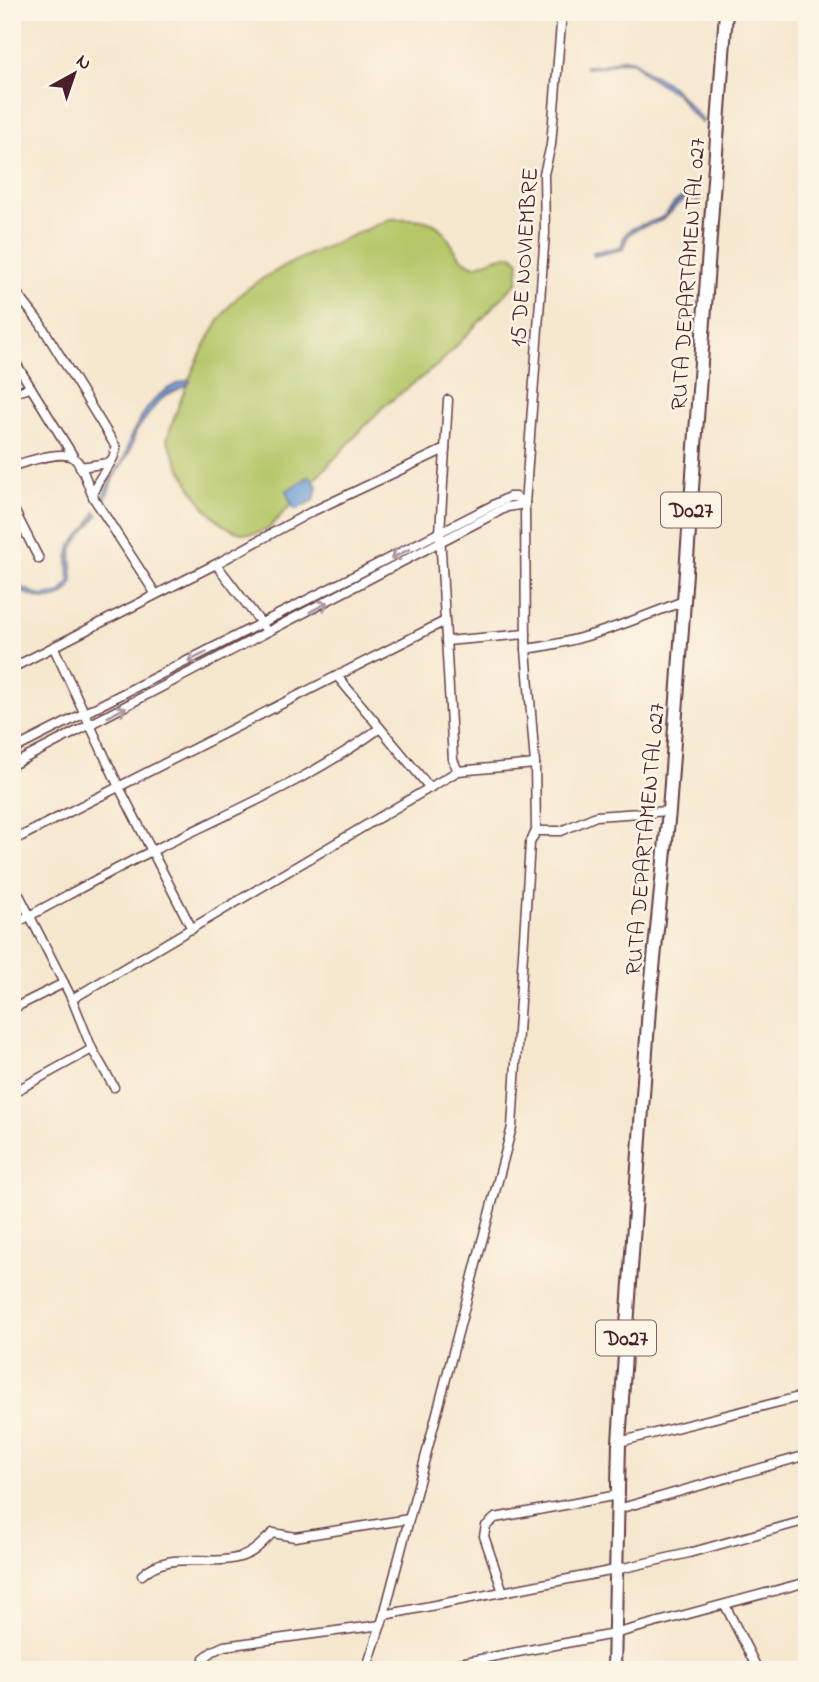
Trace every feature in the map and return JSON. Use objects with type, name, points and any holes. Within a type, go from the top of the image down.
[{"type":"main road","name":"RUTA DEPARTAMENTAL 027","points":[[614,1670],[618,1442],[649,1008],[669,811],[726,12]]},
{"type":"street","name":"15 DE NOVIEMBRE","points":[[366,1670],[384,1615],[512,1127],[530,843],[536,831],[535,764],[526,649],[525,504],[545,233],[544,174],[551,145],[562,12]]},
{"type":"street","points":[[12,287],[40,323],[114,444],[116,450],[94,489],[93,497]]},
{"type":"street","points":[[12,357],[78,463],[99,508],[155,593]]},
{"type":"street","points":[[12,393],[32,388]]},
{"type":"street","points":[[448,400],[440,543],[453,760],[457,771]]},
{"type":"street","points":[[12,668],[216,564],[311,512],[445,449]]},
{"type":"street","points":[[12,466],[66,454],[78,463],[108,463]]},
{"type":"street","points":[[12,750],[509,496],[516,497],[525,504]]},
{"type":"street","points":[[12,765],[508,507],[525,504]]},
{"type":"street","points":[[12,506],[39,559]]},
{"type":"street","points":[[216,564],[267,634]]},
{"type":"street","points":[[526,649],[563,644],[603,632],[684,601]]},
{"type":"street","points":[[12,841],[445,621]]},
{"type":"street","points":[[446,641],[526,634]]},
{"type":"street","points":[[54,648],[119,787],[192,929]]},
{"type":"street","points":[[337,676],[430,788]]},
{"type":"street","points":[[12,925],[152,851],[286,786],[349,752],[380,729]]},
{"type":"street","points":[[72,999],[457,771],[535,764]]},
{"type":"street","points":[[536,831],[561,831],[596,816],[669,811]]},
{"type":"street","points":[[12,881],[64,982],[92,1049],[114,1087]]},
{"type":"street","points":[[12,1009],[64,982]]},
{"type":"street","points":[[12,1093],[92,1049]]},
{"type":"street","points":[[618,1442],[807,1395]]},
{"type":"street","points":[[503,1592],[484,1536],[486,1526],[495,1518],[618,1502],[807,1455]]},
{"type":"street","points":[[142,1575],[157,1563],[218,1561],[242,1557],[256,1550],[273,1533],[295,1537],[409,1518]]},
{"type":"street","points":[[384,1615],[615,1570],[689,1553],[807,1520]]},
{"type":"street","points":[[422,1670],[614,1634],[807,1582]]},
{"type":"street","points":[[725,1605],[758,1670]]},
{"type":"street","points":[[208,1670],[204,1658],[224,1646],[381,1625]]},
{"type":"green space","points":[[390,219],[418,219],[434,224],[445,233],[456,252],[475,266],[498,257],[513,255],[519,262],[517,282],[440,363],[383,407],[268,529],[252,534],[237,532],[210,513],[199,499],[167,439],[197,361],[219,321],[242,293],[293,262]]},
{"type":"water","points":[[624,58],[634,60],[646,71],[672,86],[702,123],[678,95],[645,74],[634,62],[622,61],[600,67],[585,66],[599,66]]},
{"type":"water","points":[[685,196],[700,196],[699,201],[681,202],[662,220],[634,231],[627,238],[623,249],[594,256],[593,252],[621,247],[628,231],[665,215]]},
{"type":"water","points":[[190,380],[189,384],[158,402],[136,431],[130,451],[113,479],[104,504],[102,502],[106,489],[127,452],[130,438],[140,418],[161,394]]},
{"type":"water","points":[[310,476],[317,486],[314,500],[297,509],[293,508],[286,491]]},
{"type":"water","points":[[96,511],[98,515],[73,547],[73,581],[65,593],[59,597],[45,599],[12,588],[12,583],[41,596],[61,593],[69,582],[68,559],[71,545],[88,526]]}]
